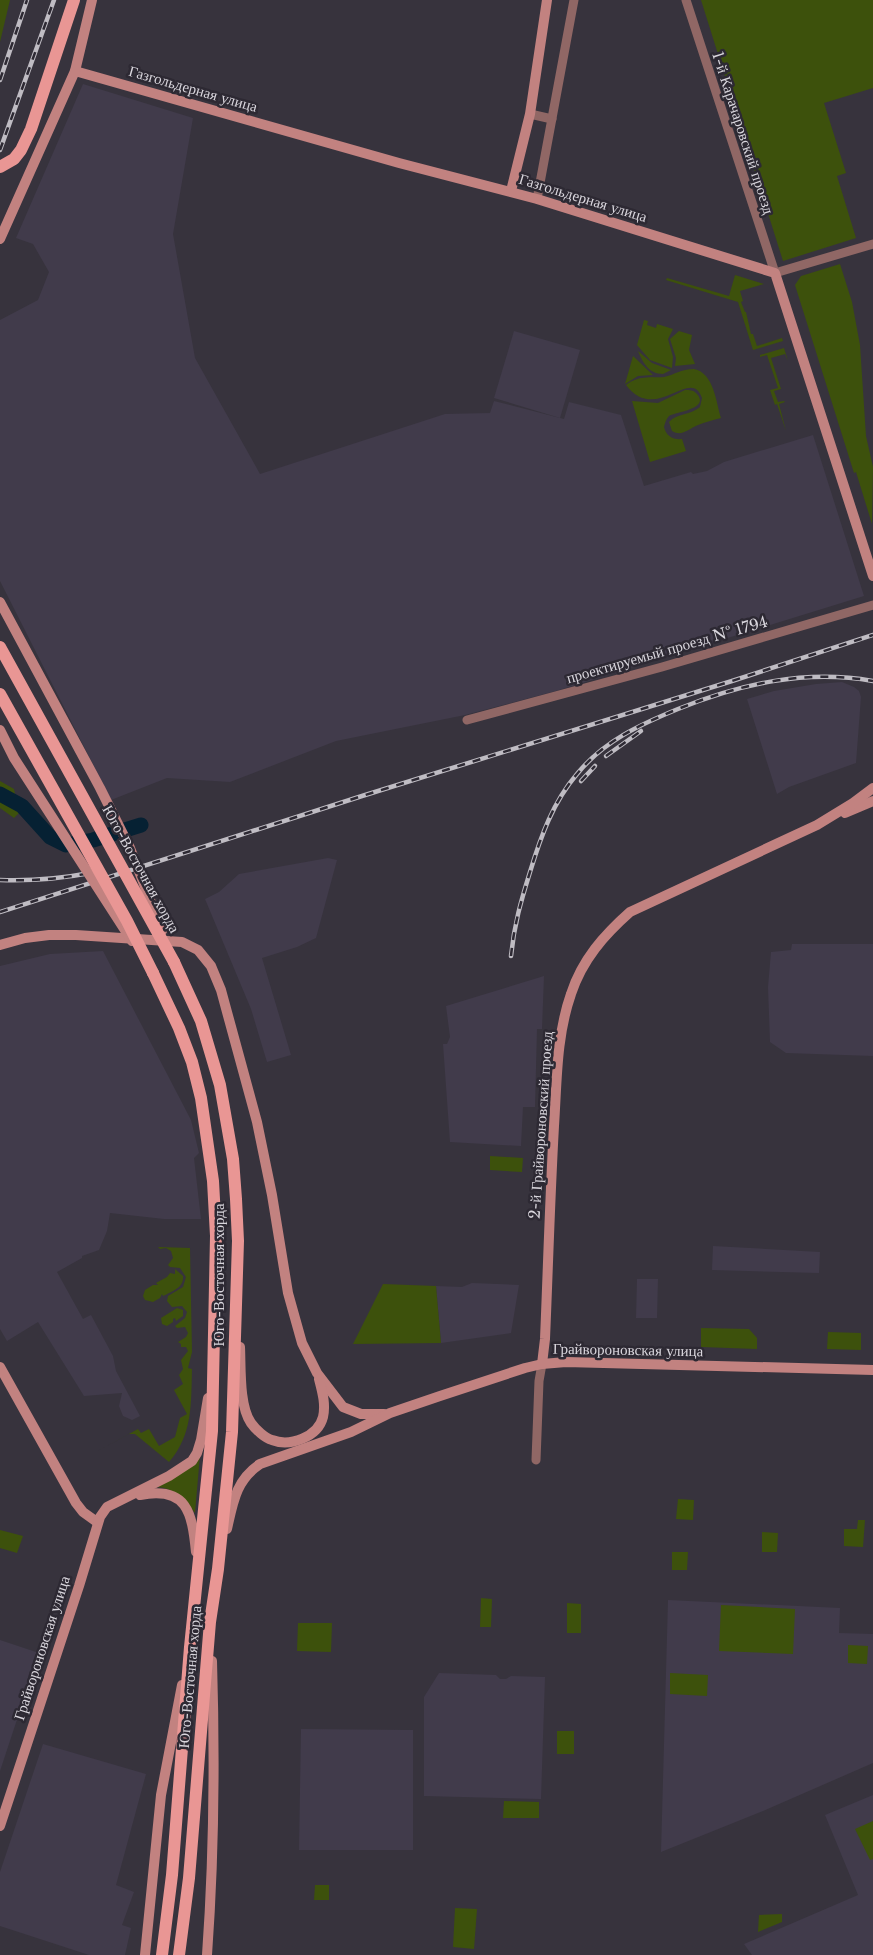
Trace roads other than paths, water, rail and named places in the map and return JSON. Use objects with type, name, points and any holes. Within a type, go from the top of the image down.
[{"type":"main road","points":[[0,167],[14,159],[21,150],[74,0]]},
{"type":"main road","points":[[0,239],[75,72],[92,0]]},
{"type":"main road","points":[[511,192],[530,114],[547,0]]},
{"type":"main road","name":"Газгольдерная улица","points":[[75,72],[399,163],[537,198],[775,273]]},
{"type":"main road","points":[[775,273],[873,576]]},
{"type":"main road","points":[[0,602],[100,788],[130,848],[174,962]]},
{"type":"main road","name":"Юго-Восточная хорда","points":[[0,646],[174,962],[201,1021],[224,1104],[233,1159],[236,1199],[236,1305],[232,1432],[218,1569],[210,1622],[190,1878],[180,1955]]},
{"type":"main road","name":"Юго-Восточная хорда","points":[[0,694],[127,921],[179,1028],[192,1062],[207,1134],[213,1181],[216,1236],[212,1431],[190,1647],[172,1875],[162,1955]]},
{"type":"main road","points":[[0,730],[14,758],[153,973]]},
{"type":"main road","name":"2-й Грайвороновский проезд","points":[[542,1364],[545,1339],[560,1036],[571,993],[593,950],[630,912],[751,857],[826,820],[873,788]]},
{"type":"main road","points":[[826,820],[873,801]]},
{"type":"main road","points":[[0,945],[25,938],[49,935],[76,935],[182,942],[198,950],[211,966],[224,998],[257,1122],[272,1195],[288,1293],[302,1343],[318,1373],[343,1407],[361,1414],[390,1413]]},
{"type":"main road","points":[[236,1305],[243,1397],[246,1413],[251,1423],[260,1433],[271,1440],[292,1442],[301,1439],[317,1427],[322,1419],[324,1409],[324,1399],[318,1373]]},
{"type":"main road","points":[[131,1496],[184,1467],[197,1452],[201,1440],[214,1362]]},
{"type":"main road","name":"Грайвороновская улица","points":[[390,1413],[542,1364],[566,1362],[873,1370]]},
{"type":"main road","points":[[0,1367],[76,1503],[83,1512],[97,1522]]},
{"type":"main road","points":[[218,1569],[236,1494],[248,1472],[260,1464],[351,1432],[390,1413]]},
{"type":"main road","points":[[131,1496],[164,1492],[180,1500],[186,1508],[194,1530],[198,1567]]},
{"type":"main road","name":"Грайвороновская улица","points":[[0,1826],[87,1560],[97,1522],[107,1507],[131,1496]]},
{"type":"main road","points":[[207,1955],[211,1905],[213,1703],[210,1622]]},
{"type":"main road","points":[[145,1955],[162,1794],[190,1647]]},
{"type":"street","points":[[537,198],[574,0]]},
{"type":"street","name":"1-й Карачаровский проезд","points":[[686,0],[775,273]]},
{"type":"street","points":[[530,114],[552,119]]},
{"type":"street","points":[[775,273],[873,244]]},
{"type":"street","name":"проектируемый проезд № 1794","points":[[468,720],[662,667],[873,604]]},
{"type":"street","points":[[536,1460],[539,1381],[542,1364]]},
{"type":"waterway","points":[[0,794],[22,806],[50,837],[66,845],[93,840],[141,825]]},
{"type":"railway","points":[[0,80],[27,0]]},
{"type":"railway","points":[[0,150],[54,0]]},
{"type":"railway","points":[[0,912],[873,635]]},
{"type":"railway","points":[[511,956],[521,903],[543,833],[561,796],[587,762],[599,752],[623,735],[650,721],[725,692],[773,681],[798,678],[823,677],[873,681]]},
{"type":"railway","points":[[606,756],[641,731]]},
{"type":"railway","points":[[581,781],[595,766]]},
{"type":"railway","points":[[0,880],[45,879],[90,873]]}]
